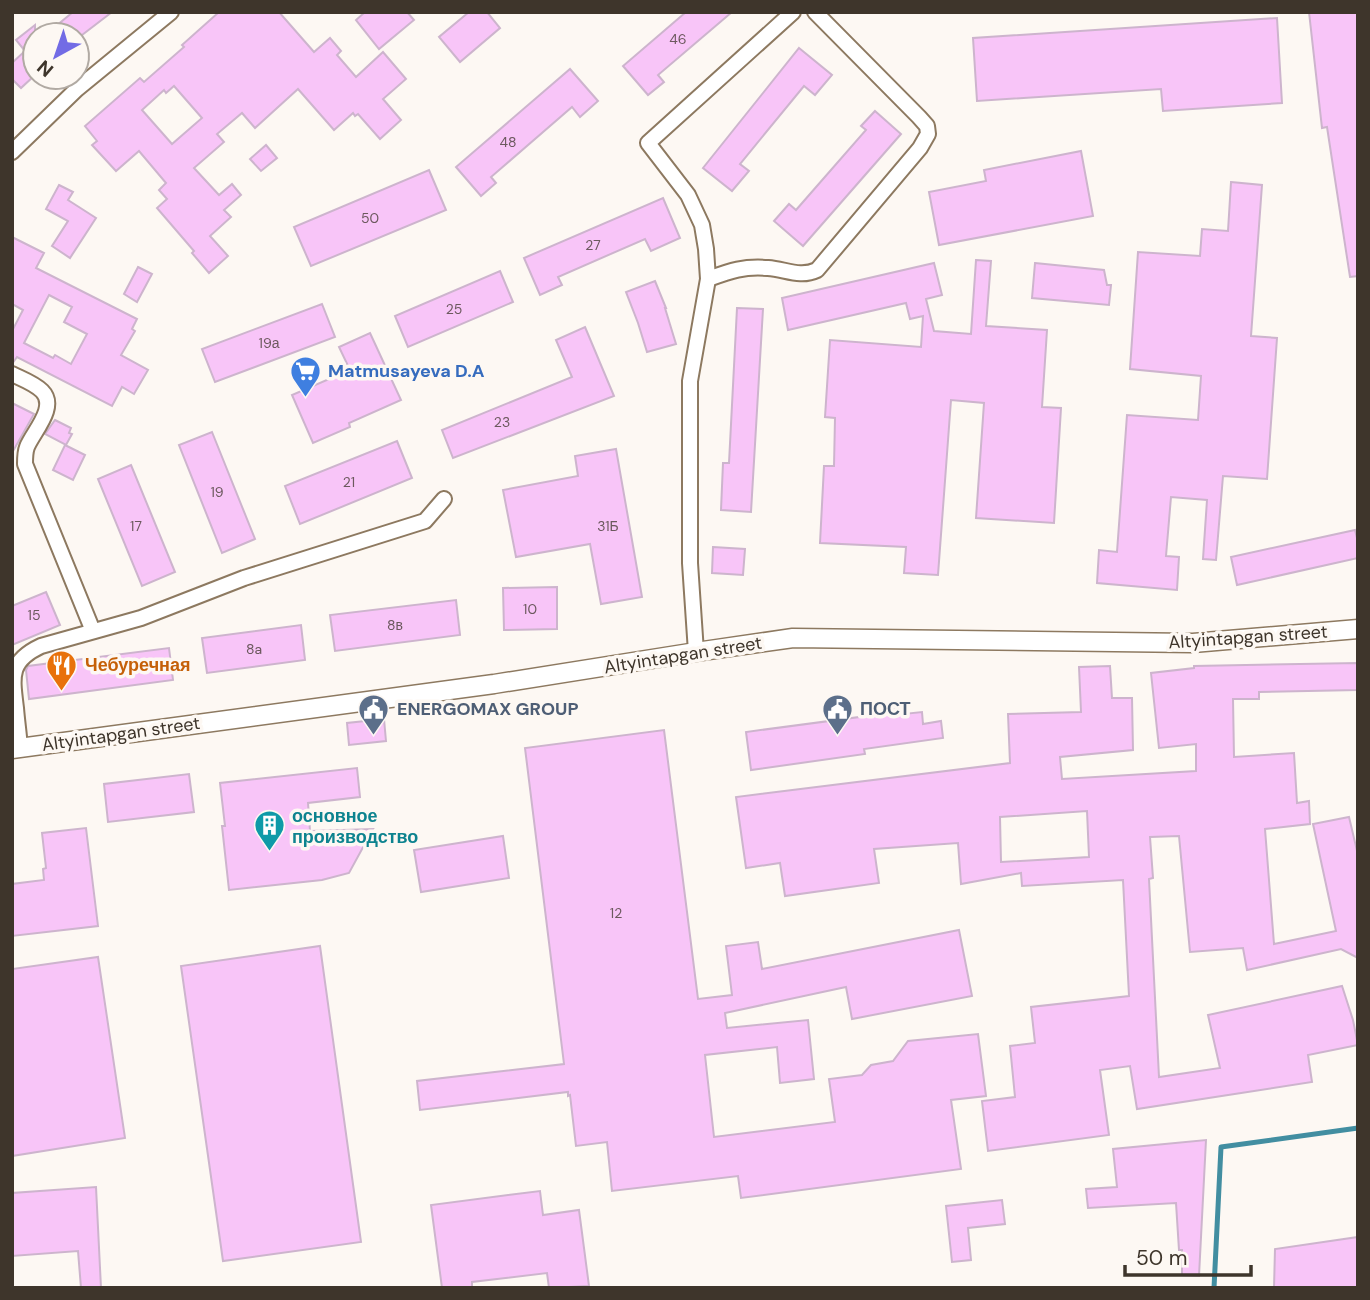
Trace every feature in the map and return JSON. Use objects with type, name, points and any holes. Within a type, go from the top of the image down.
[{"type":"street","points":[[12,152],[77,89],[171,12]]},
{"type":"street","points":[[696,652],[690,563],[690,381],[708,279],[706,249],[702,225],[688,195],[648,143],[793,12]]},
{"type":"street","points":[[708,279],[737,268],[769,268],[808,274],[817,270],[920,148],[928,134],[927,126],[919,117],[815,12]]},
{"type":"street","points":[[12,374],[44,393],[48,402],[26,449],[25,464],[93,631]]},
{"type":"street","points":[[16,748],[12,679],[18,664],[27,653],[41,646],[141,618],[244,578],[425,521],[444,499]]},
{"type":"street","name":"Altyintapgan street","points":[[16,748],[494,684],[793,638],[1193,643],[1358,629]]},
{"type":"building","points":[[73,12],[112,12],[91,28],[91,21],[62,21]]},
{"type":"building","points":[[219,12],[279,12],[314,52],[330,38],[341,51],[337,55],[356,77],[383,52],[406,79],[383,99],[401,120],[380,139],[358,114],[355,116],[353,113],[334,130],[298,89],[255,128],[242,113],[217,134],[224,142],[194,168],[219,195],[232,184],[241,195],[224,210],[231,217],[210,236],[228,256],[209,273],[157,208],[167,199],[159,190],[166,183],[139,151],[116,171],[92,145],[97,141],[85,126],[140,78],[144,82],[184,47],[182,45]],"holes":[[[174,86],[202,118],[172,144],[142,110],[164,90],[166,93]]]},
{"type":"building","points":[[365,12],[407,12],[414,20],[379,49],[356,20]]},
{"type":"building","points":[[469,12],[487,12],[500,28],[460,62],[439,37]]},
{"type":"building","points":[[686,12],[732,12],[658,75],[664,82],[648,95],[623,66]]},
{"type":"building","points":[[1309,12],[1358,12],[1358,276],[1350,277],[1327,127],[1322,128]]},
{"type":"building","points":[[1277,18],[1282,103],[1163,111],[1161,89],[977,101],[973,38]]},
{"type":"building","points":[[799,48],[832,75],[815,95],[804,86],[740,164],[749,171],[732,191],[703,168]]},
{"type":"building","points":[[21,55],[21,88],[12,79],[12,63]]},
{"type":"building","points":[[570,69],[598,101],[580,117],[572,107],[491,177],[496,183],[481,196],[456,167]]},
{"type":"building","points":[[875,111],[901,134],[803,246],[774,221],[789,204],[796,210],[866,130],[861,126]]},
{"type":"building","points":[[266,145],[277,158],[261,171],[250,159]]},
{"type":"building","points":[[1081,151],[1093,216],[939,245],[929,192],[986,181],[984,170]]},
{"type":"building","points":[[429,170],[446,210],[311,266],[294,227]]},
{"type":"building","points":[[1231,182],[1262,185],[1251,336],[1277,338],[1267,479],[1223,476],[1216,560],[1203,559],[1207,500],[1171,497],[1166,556],[1179,557],[1177,590],[1097,583],[1099,550],[1117,552],[1127,415],[1198,420],[1201,376],[1130,369],[1138,252],[1200,256],[1202,229],[1228,231]]},
{"type":"building","points":[[59,185],[73,192],[68,200],[96,218],[70,258],[52,246],[68,221],[46,209]]},
{"type":"building","points":[[663,198],[680,238],[651,251],[645,239],[558,277],[562,285],[540,295],[524,258]]},
{"type":"building","points":[[12,237],[44,253],[36,268],[137,319],[132,329],[135,331],[121,355],[148,370],[134,394],[122,387],[112,406],[17,357],[12,364],[12,331],[23,310],[12,304]],"holes":[[[49,295],[72,307],[64,322],[87,334],[71,364],[24,343]]]},
{"type":"building","points":[[976,260],[991,261],[986,326],[1047,330],[1042,407],[1061,408],[1054,523],[976,518],[984,403],[951,400],[938,575],[904,573],[906,547],[820,543],[824,466],[834,466],[835,418],[825,417],[830,340],[921,347],[923,316],[910,319],[906,303],[788,330],[782,298],[934,263],[942,295],[926,299],[934,331],[971,334]]},
{"type":"building","points":[[1035,263],[1104,270],[1107,285],[1111,285],[1109,305],[1032,298]]},
{"type":"building","points":[[138,267],[152,274],[137,302],[124,294]]},
{"type":"building","points":[[500,271],[513,302],[408,347],[395,316]]},
{"type":"building","points":[[655,281],[676,344],[647,352],[626,292]]},
{"type":"building","points":[[322,304],[335,337],[215,382],[202,349]]},
{"type":"building","points":[[737,308],[763,309],[751,512],[721,510],[723,463],[729,463]]},
{"type":"building","points":[[585,327],[614,396],[453,458],[442,430],[572,377],[556,340]]},
{"type":"building","points":[[370,333],[401,400],[349,423],[350,427],[313,443],[292,395],[350,370],[339,347]]},
{"type":"building","points":[[12,403],[34,414],[12,453]]},
{"type":"building","points":[[55,420],[71,428],[69,433],[72,434],[66,445],[45,434]]},
{"type":"building","points":[[212,432],[255,539],[222,553],[179,445]]},
{"type":"building","points":[[397,441],[412,478],[300,524],[285,486]]},
{"type":"building","points":[[65,445],[85,455],[73,480],[53,470]]},
{"type":"building","points":[[616,449],[642,597],[601,604],[590,544],[516,557],[503,490],[578,476],[575,456]]},
{"type":"building","points":[[131,465],[175,572],[142,586],[98,479]]},
{"type":"building","points":[[1355,530],[1358,558],[1237,585],[1231,557]]},
{"type":"building","points":[[713,547],[745,549],[743,575],[712,573]]},
{"type":"building","points":[[557,587],[557,629],[504,630],[503,588]]},
{"type":"building","points":[[46,592],[60,625],[12,645],[12,606]]},
{"type":"building","points":[[456,600],[460,635],[335,651],[330,615]]},
{"type":"building","points":[[301,625],[305,660],[207,673],[202,638]]},
{"type":"building","points":[[169,648],[173,680],[29,699],[26,670],[28,666]]},
{"type":"building","points":[[1358,663],[1358,690],[1259,692],[1259,699],[1233,699],[1234,757],[1294,753],[1297,803],[1309,801],[1310,824],[1265,829],[1274,944],[1336,931],[1313,824],[1349,817],[1358,855],[1358,958],[1341,949],[1247,970],[1243,948],[1190,952],[1179,836],[1150,837],[1153,878],[1149,879],[1159,1077],[1220,1068],[1208,1015],[1342,986],[1358,1045],[1308,1055],[1312,1082],[1137,1109],[1130,1066],[1100,1070],[1109,1135],[988,1151],[982,1101],[1015,1097],[1010,1046],[1035,1043],[1031,1007],[1129,996],[1123,880],[1022,886],[1021,873],[961,884],[958,843],[874,849],[879,883],[785,896],[780,863],[746,868],[736,797],[1010,763],[1008,714],[1081,712],[1079,667],[1110,666],[1112,698],[1132,698],[1133,750],[1060,757],[1062,779],[1196,771],[1196,744],[1159,748],[1151,673],[1194,666]],"holes":[[[1087,811],[1089,857],[1001,862],[1000,817]]]},
{"type":"building","points":[[904,708],[904,714],[922,712],[923,724],[941,721],[943,738],[864,749],[865,754],[751,770],[746,732],[874,715],[874,712]]},
{"type":"building","points":[[384,719],[386,741],[349,745],[347,723]]},
{"type":"building","points":[[664,730],[698,999],[732,995],[726,946],[758,942],[762,969],[959,930],[972,996],[852,1019],[846,987],[725,1013],[727,1028],[808,1020],[814,1079],[780,1083],[777,1047],[705,1055],[714,1137],[835,1122],[829,1079],[862,1075],[871,1065],[893,1061],[908,1041],[978,1034],[986,1096],[951,1100],[961,1169],[741,1198],[738,1176],[612,1191],[607,1142],[576,1146],[568,1092],[420,1110],[417,1081],[564,1064],[525,748]]},
{"type":"building","points":[[357,768],[360,797],[308,803],[310,831],[373,829],[349,873],[322,880],[229,890],[220,783]]},
{"type":"building","points":[[189,774],[194,812],[108,822],[104,784]]},
{"type":"building","points":[[86,828],[98,926],[12,936],[12,884],[44,880],[43,869],[46,868],[42,833]]},
{"type":"building","points":[[503,836],[509,878],[421,892],[414,850]]},
{"type":"building","points":[[320,946],[361,1242],[223,1261],[181,966]]},
{"type":"building","points":[[98,957],[125,1138],[12,1156],[12,969]]},
{"type":"building","points":[[1206,1140],[1199,1276],[1182,1275],[1176,1203],[1088,1208],[1086,1189],[1117,1187],[1113,1149]]},
{"type":"building","points":[[96,1187],[101,1288],[81,1288],[78,1251],[12,1256],[12,1193]]},
{"type":"building","points":[[540,1191],[543,1215],[579,1210],[589,1286],[549,1288],[547,1273],[472,1282],[472,1288],[442,1288],[431,1205]]},
{"type":"building","points":[[1002,1200],[1005,1224],[968,1228],[971,1260],[952,1262],[946,1206]]},
{"type":"building","points":[[1358,1237],[1358,1288],[1274,1288],[1275,1249]]},
{"type":"waterway","points":[[1214,1288],[1221,1147],[1358,1128]]},
{"type":"place","name":"Matmusayeva D.A","points":[[305,398]]},
{"type":"place","name":"Чебуречная","points":[[62,692]]},
{"type":"place","name":"ENERGOMAX GROUP","points":[[374,736]]},
{"type":"place","name":"ПОСТ","points":[[837,736]]},
{"type":"place","name":"основное производство","points":[[269,853]]}]
